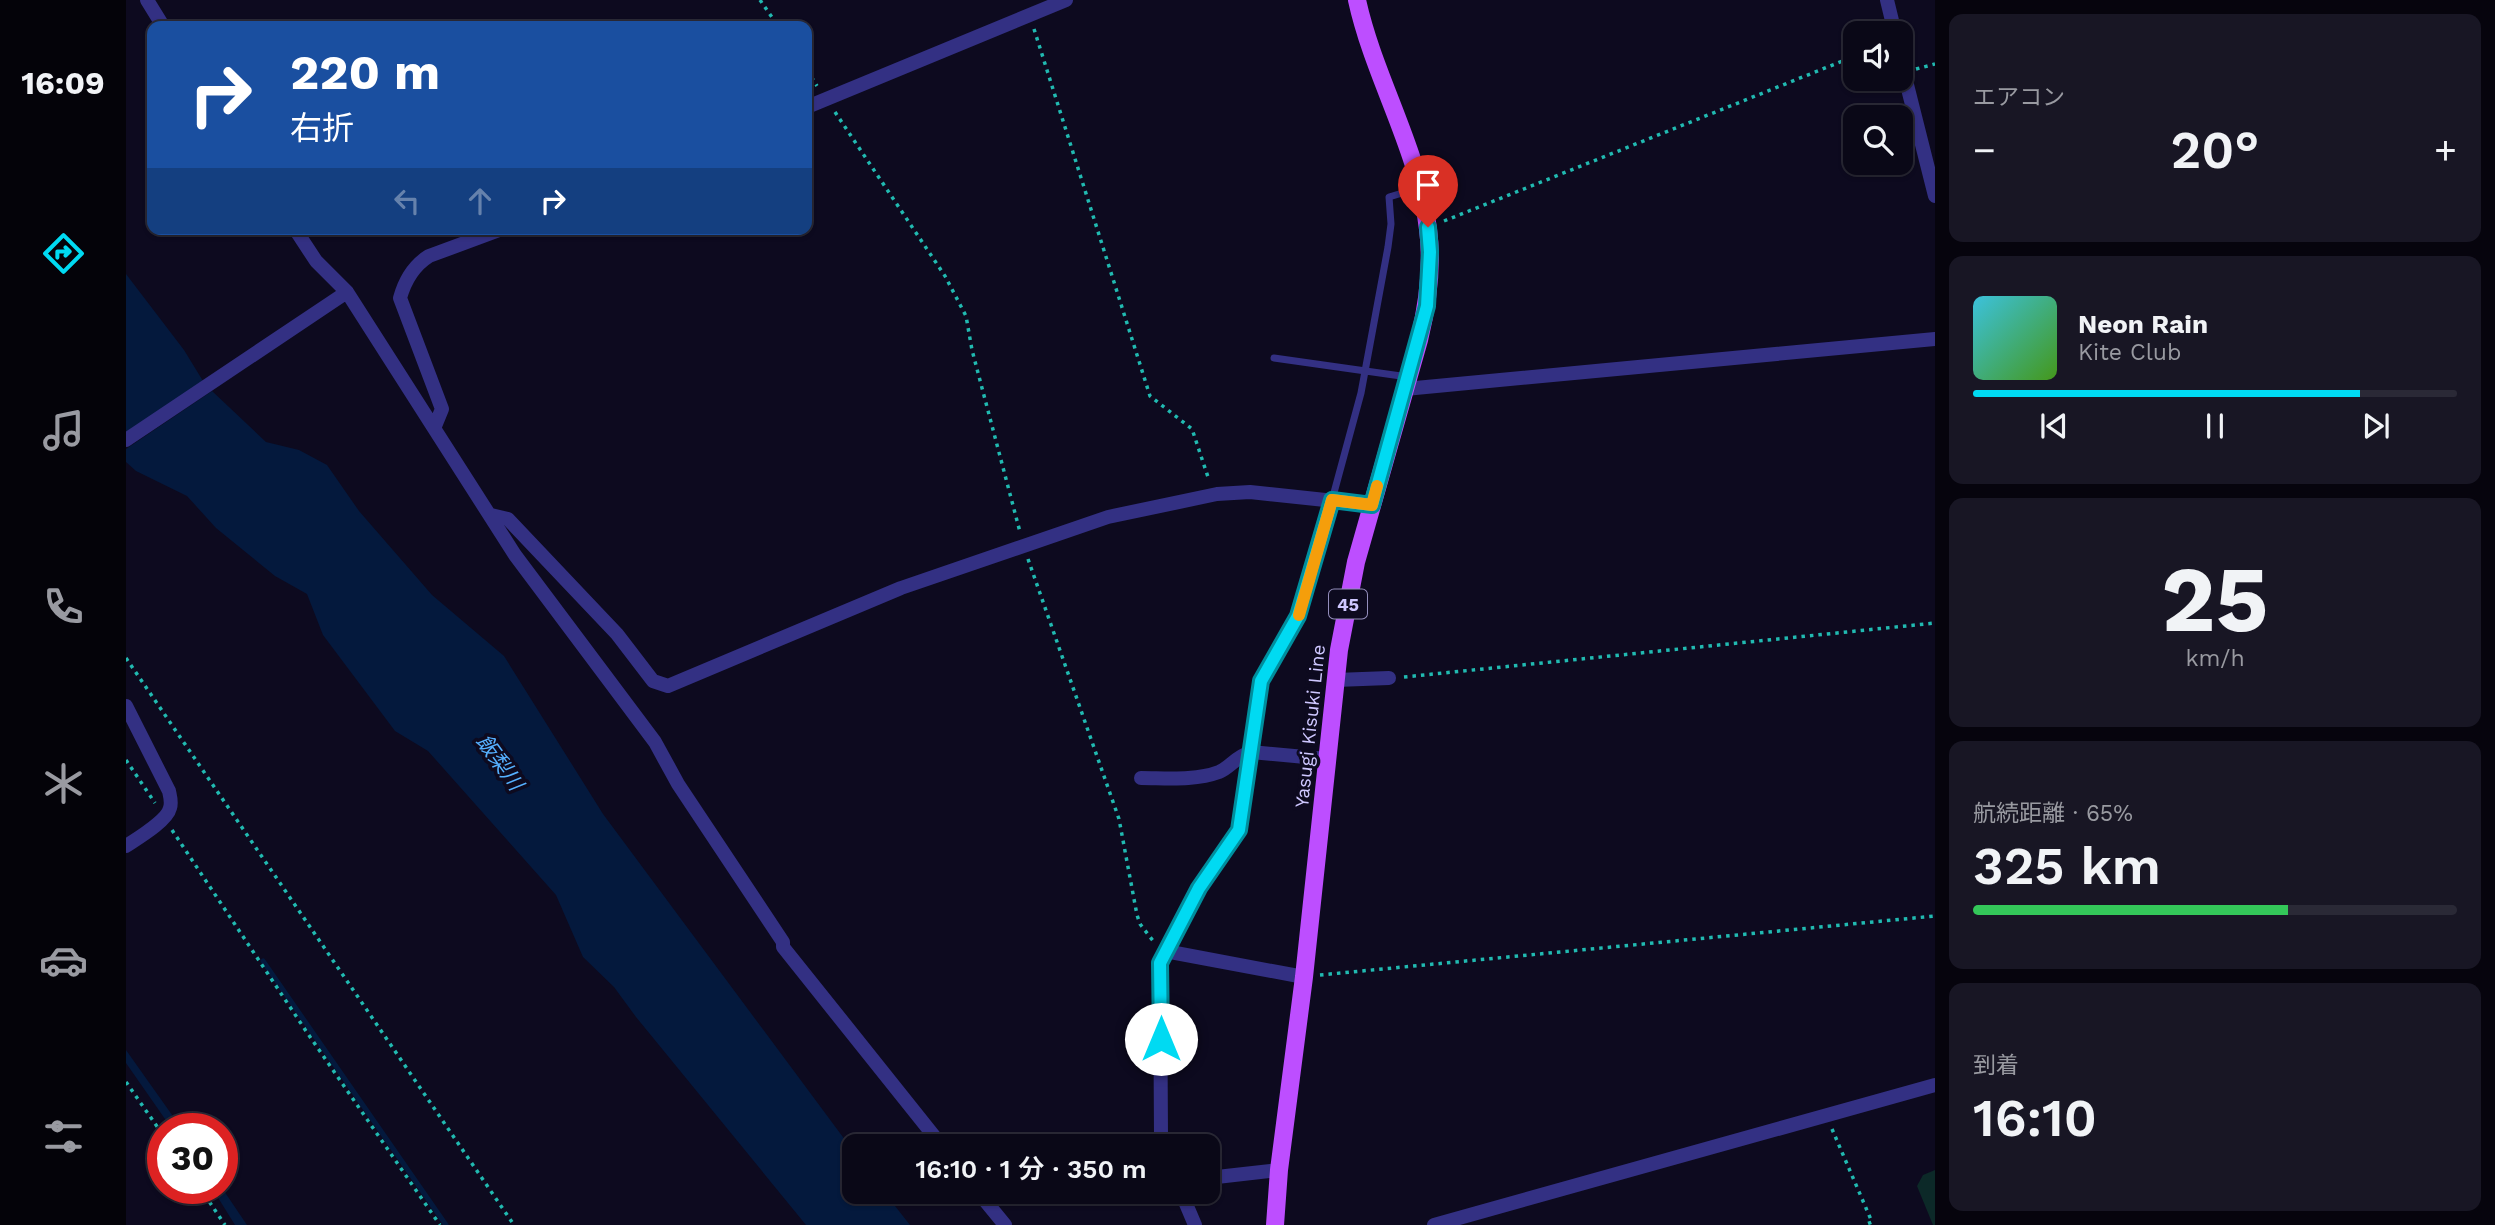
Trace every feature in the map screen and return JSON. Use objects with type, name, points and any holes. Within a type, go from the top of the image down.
[{"type":"main road","name":"Yasugi Kisuki Line","points":[[1275,1225],[1279,1170],[1304,977],[1339,650],[1356,562],[1427,306],[1430,252],[1428,227],[1405,142],[1372,53],[1357,0]]},
{"type":"street","points":[[147,0],[160,21]]},
{"type":"street","points":[[812,105],[1066,0]]},
{"type":"street","points":[[1887,0],[1892,21]]},
{"type":"street","points":[[1909,91],[1935,196]]},
{"type":"street","points":[[299,235],[316,261],[347,292],[522,566],[655,742],[678,784],[783,942],[783,947],[932,1134]]},
{"type":"street","points":[[435,426],[442,409],[400,298],[419,262],[486,235]]},
{"type":"street","points":[[126,440],[347,292]]},
{"type":"street","points":[[1407,383],[1935,339]]},
{"type":"street","points":[[491,515],[508,519],[617,634],[653,681],[668,686],[901,588],[1108,517],[1217,494],[1250,492],[1372,505]]},
{"type":"street","points":[[1163,1134],[1160,963],[1199,888],[1239,830],[1261,681],[1298,616],[1332,500]]},
{"type":"street","points":[[1336,680],[1389,678]]},
{"type":"street","points":[[126,706],[169,791],[170,812],[145,834],[126,846]]},
{"type":"street","points":[[1141,778],[1197,777],[1220,772],[1239,756],[1251,752],[1327,759]]},
{"type":"street","points":[[1165,950],[1304,977]]},
{"type":"street","points":[[1434,1225],[1935,1085]]},
{"type":"street","points":[[1220,1177],[1279,1170]]},
{"type":"street","points":[[988,1204],[1005,1225]]},
{"type":"street","points":[[1186,1204],[1195,1225]]},
{"type":"lane","points":[[1332,500],[1359,404],[1388,247],[1391,224],[1389,197],[1419,188]]},
{"type":"lane","points":[[1274,358],[1365,372],[1407,383]]},
{"type":"path","points":[[760,0],[775,21]]},
{"type":"path","points":[[1030,14],[1150,396],[1192,429],[1206,475],[1217,494]]},
{"type":"path","points":[[1428,227],[1843,61]]},
{"type":"path","points":[[826,99],[945,276],[966,316],[972,350],[1023,546],[1119,819],[1140,924],[1159,948],[1165,950]]},
{"type":"path","points":[[1389,678],[1935,623]]},
{"type":"path","points":[[126,659],[514,1225]]},
{"type":"path","points":[[126,760],[306,1031],[440,1225]]},
{"type":"path","points":[[1304,977],[1935,916]]},
{"type":"path","points":[[126,1082],[148,1113]]},
{"type":"path","points":[[1828,1115],[1836,1143],[1872,1222],[1864,1225]]},
{"type":"path","points":[[211,1204],[225,1225]]},
{"type":"green space","points":[[1935,1170],[1933,1225],[1917,1186],[1923,1175]]},
{"type":"water","points":[[126,274],[184,350],[203,381],[126,433]]},
{"type":"water","name":"飯梨川","points":[[212,391],[266,442],[299,450],[327,465],[359,511],[432,595],[504,656],[603,814],[842,1136],[842,1204],[893,1204],[910,1225],[806,1225],[614,987],[583,957],[556,895],[428,751],[395,731],[323,635],[307,594],[275,576],[216,528],[187,496],[136,471],[126,462],[126,449]]},
{"type":"water","points":[[126,1050],[171,1113],[161,1113],[126,1063]]},
{"type":"water","points":[[222,1204],[233,1204],[247,1225],[235,1225]]},
{"type":"waterway","points":[[263,961],[446,1225]]},
{"type":"slow traffic","points":[[1299,615],[1332,500],[1372,505],[1377,486]]},
{"type":"route","points":[[1161,1039],[1160,963],[1199,888],[1241,826],[1261,681],[1298,616],[1332,500],[1372,505],[1427,306],[1430,252],[1428,227]]}]
